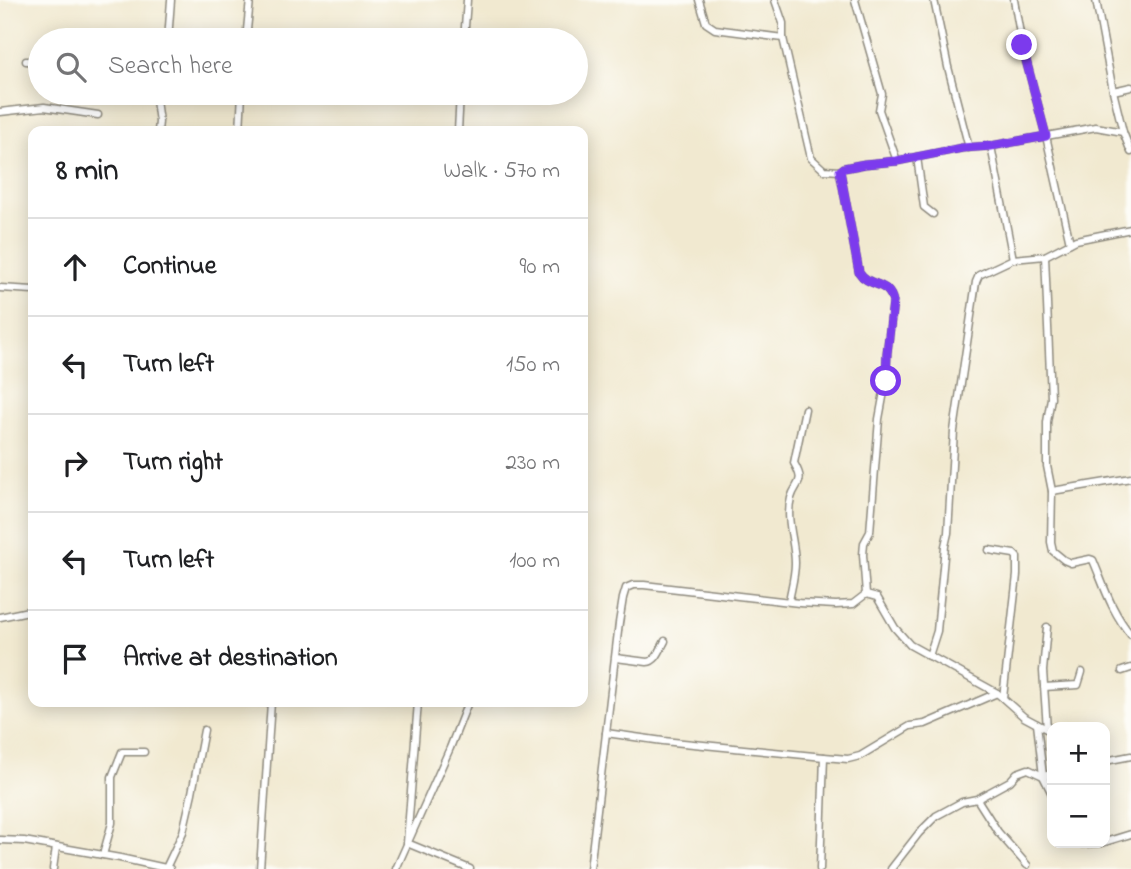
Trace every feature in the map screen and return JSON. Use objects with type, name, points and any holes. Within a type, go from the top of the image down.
[{"type":"street","points":[[169,28],[171,0]]},
{"type":"street","points":[[247,28],[250,0]]},
{"type":"street","points":[[465,28],[467,0]]},
{"type":"street","points":[[699,0],[706,23],[715,29],[783,38]]},
{"type":"street","points":[[775,0],[783,23],[783,38],[811,158],[824,170],[840,171],[865,164],[991,146],[1096,127],[1123,132]]},
{"type":"street","points":[[855,0],[882,94],[879,110],[897,161]]},
{"type":"street","points":[[934,0],[969,148]]},
{"type":"street","points":[[1014,0],[1022,45],[1070,243]]},
{"type":"street","points":[[1096,0],[1113,91],[1131,152]]},
{"type":"street","points":[[1113,91],[1131,86]]},
{"type":"street","points":[[157,105],[159,126]]},
{"type":"street","points":[[240,126],[241,105]]},
{"type":"street","points":[[458,126],[459,105]]},
{"type":"street","points":[[0,112],[44,107],[98,115]]},
{"type":"street","points":[[991,146],[1013,259]]},
{"type":"street","points":[[917,157],[924,207],[933,214]]},
{"type":"street","points":[[840,171],[859,272],[863,278],[886,287],[893,302],[886,381],[879,419],[870,532],[864,543],[866,594]]},
{"type":"street","points":[[929,656],[937,631],[948,533],[954,431],[979,275],[1013,259],[1045,256],[1076,240],[1131,229]]},
{"type":"street","points":[[1045,256],[1051,398],[1047,422],[1047,466],[1052,491],[1053,551],[1071,562],[1093,560],[1116,614],[1131,635]]},
{"type":"street","points":[[0,288],[28,290]]},
{"type":"street","points":[[789,601],[795,563],[790,517],[791,498],[800,482],[794,463],[805,409]]},
{"type":"street","points":[[1052,491],[1131,478]]},
{"type":"street","points":[[989,550],[1014,554],[1017,557],[1017,575],[1000,696]]},
{"type":"street","points":[[590,869],[622,598],[626,588],[633,585],[836,605],[853,604],[866,594]]},
{"type":"street","points":[[866,594],[877,597],[895,628],[910,645],[1000,696],[1024,717],[1047,729]]},
{"type":"street","points":[[0,617],[28,611]]},
{"type":"street","points":[[1047,627],[1044,687],[1049,722]]},
{"type":"street","points":[[616,658],[652,662],[665,641]]},
{"type":"street","points":[[1122,671],[1131,667]]},
{"type":"street","points":[[1044,687],[1078,685],[1082,672]]},
{"type":"street","points":[[606,733],[848,759],[860,756],[910,726],[925,724],[1000,696]]},
{"type":"street","points":[[260,869],[271,707]]},
{"type":"street","points":[[407,843],[418,707]]},
{"type":"street","points":[[396,869],[466,707]]},
{"type":"street","points":[[1037,724],[1043,776],[1048,785]]},
{"type":"street","points":[[0,840],[24,841],[168,869],[183,832],[204,730]]},
{"type":"street","points":[[103,855],[112,823],[112,776],[122,752],[144,752]]},
{"type":"street","points":[[1110,760],[1131,756]]},
{"type":"street","points":[[820,869],[824,757]]},
{"type":"street","points":[[891,869],[936,816],[962,802],[977,799],[1010,781],[1017,773],[1028,769],[1047,775]]},
{"type":"street","points":[[977,799],[998,832],[1027,865]]},
{"type":"street","points":[[1110,840],[1131,834]]},
{"type":"street","points":[[407,843],[470,869]]},
{"type":"street","points":[[53,869],[56,847]]},
{"type":"route","points":[[886,381],[893,302],[886,287],[863,278],[859,272],[840,171],[865,164],[1046,136],[1022,45]]}]
